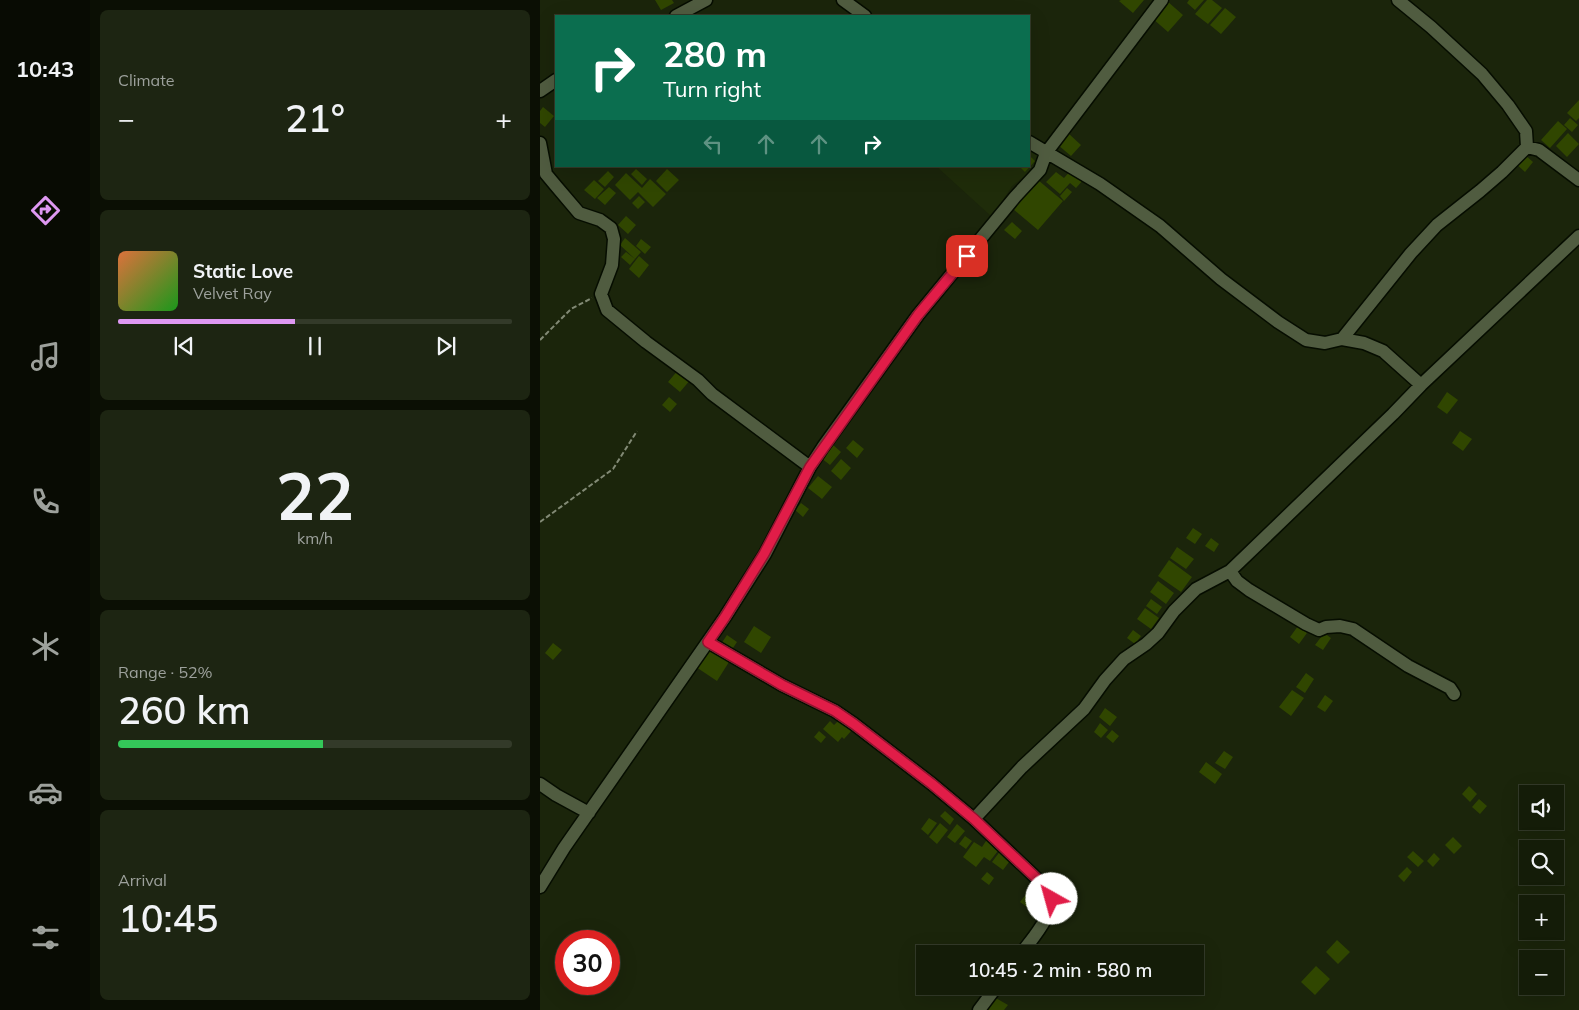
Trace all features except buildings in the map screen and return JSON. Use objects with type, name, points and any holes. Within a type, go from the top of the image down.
[{"type":"street","points":[[678,15],[706,0]]},
{"type":"street","points":[[844,0],[863,15]]},
{"type":"street","points":[[540,887],[564,848],[725,617],[764,554],[810,467],[918,315],[1015,197],[1040,170],[1046,153],[1162,0]]},
{"type":"street","points":[[1342,339],[1411,253],[1437,225],[1495,178],[1527,146],[1526,131],[1508,105],[1482,74],[1431,27],[1398,0]]},
{"type":"street","points":[[540,91],[555,81]]},
{"type":"street","points":[[540,142],[546,174],[579,213],[600,220],[611,228],[614,239],[612,265],[601,294],[607,310],[646,342],[698,380],[712,394],[810,467]]},
{"type":"street","points":[[1030,143],[1100,184],[1160,226],[1221,279],[1278,322],[1306,340],[1325,343],[1342,339],[1364,343],[1383,351],[1421,385]]},
{"type":"street","points":[[1527,146],[1539,150],[1579,180]]},
{"type":"street","points":[[974,819],[1022,767],[1084,709],[1124,658],[1146,644],[1196,589],[1230,571],[1421,385],[1579,236]]},
{"type":"street","points":[[1230,571],[1237,581],[1248,590],[1306,624],[1319,630],[1326,627],[1340,626],[1353,629],[1408,666],[1450,688],[1454,694]]},
{"type":"street","points":[[708,642],[782,685],[835,711],[932,784],[974,819],[1050,891],[1052,899],[1048,912],[1040,928],[1028,945]]},
{"type":"street","points":[[540,784],[589,813]]},
{"type":"street","points":[[980,1010],[991,995]]},
{"type":"path","points":[[540,340],[570,310],[601,294]]},
{"type":"path","points":[[540,522],[613,470],[637,431]]},
{"type":"shaded area","points":[[1030,149],[1041,157],[1026,175],[1012,186],[992,217],[937,167],[1030,167]]},
{"type":"route","points":[[967,256],[918,315],[810,467],[764,554],[708,642],[782,685],[835,711],[854,724],[974,819],[1008,854],[1050,891],[1052,899]]}]
